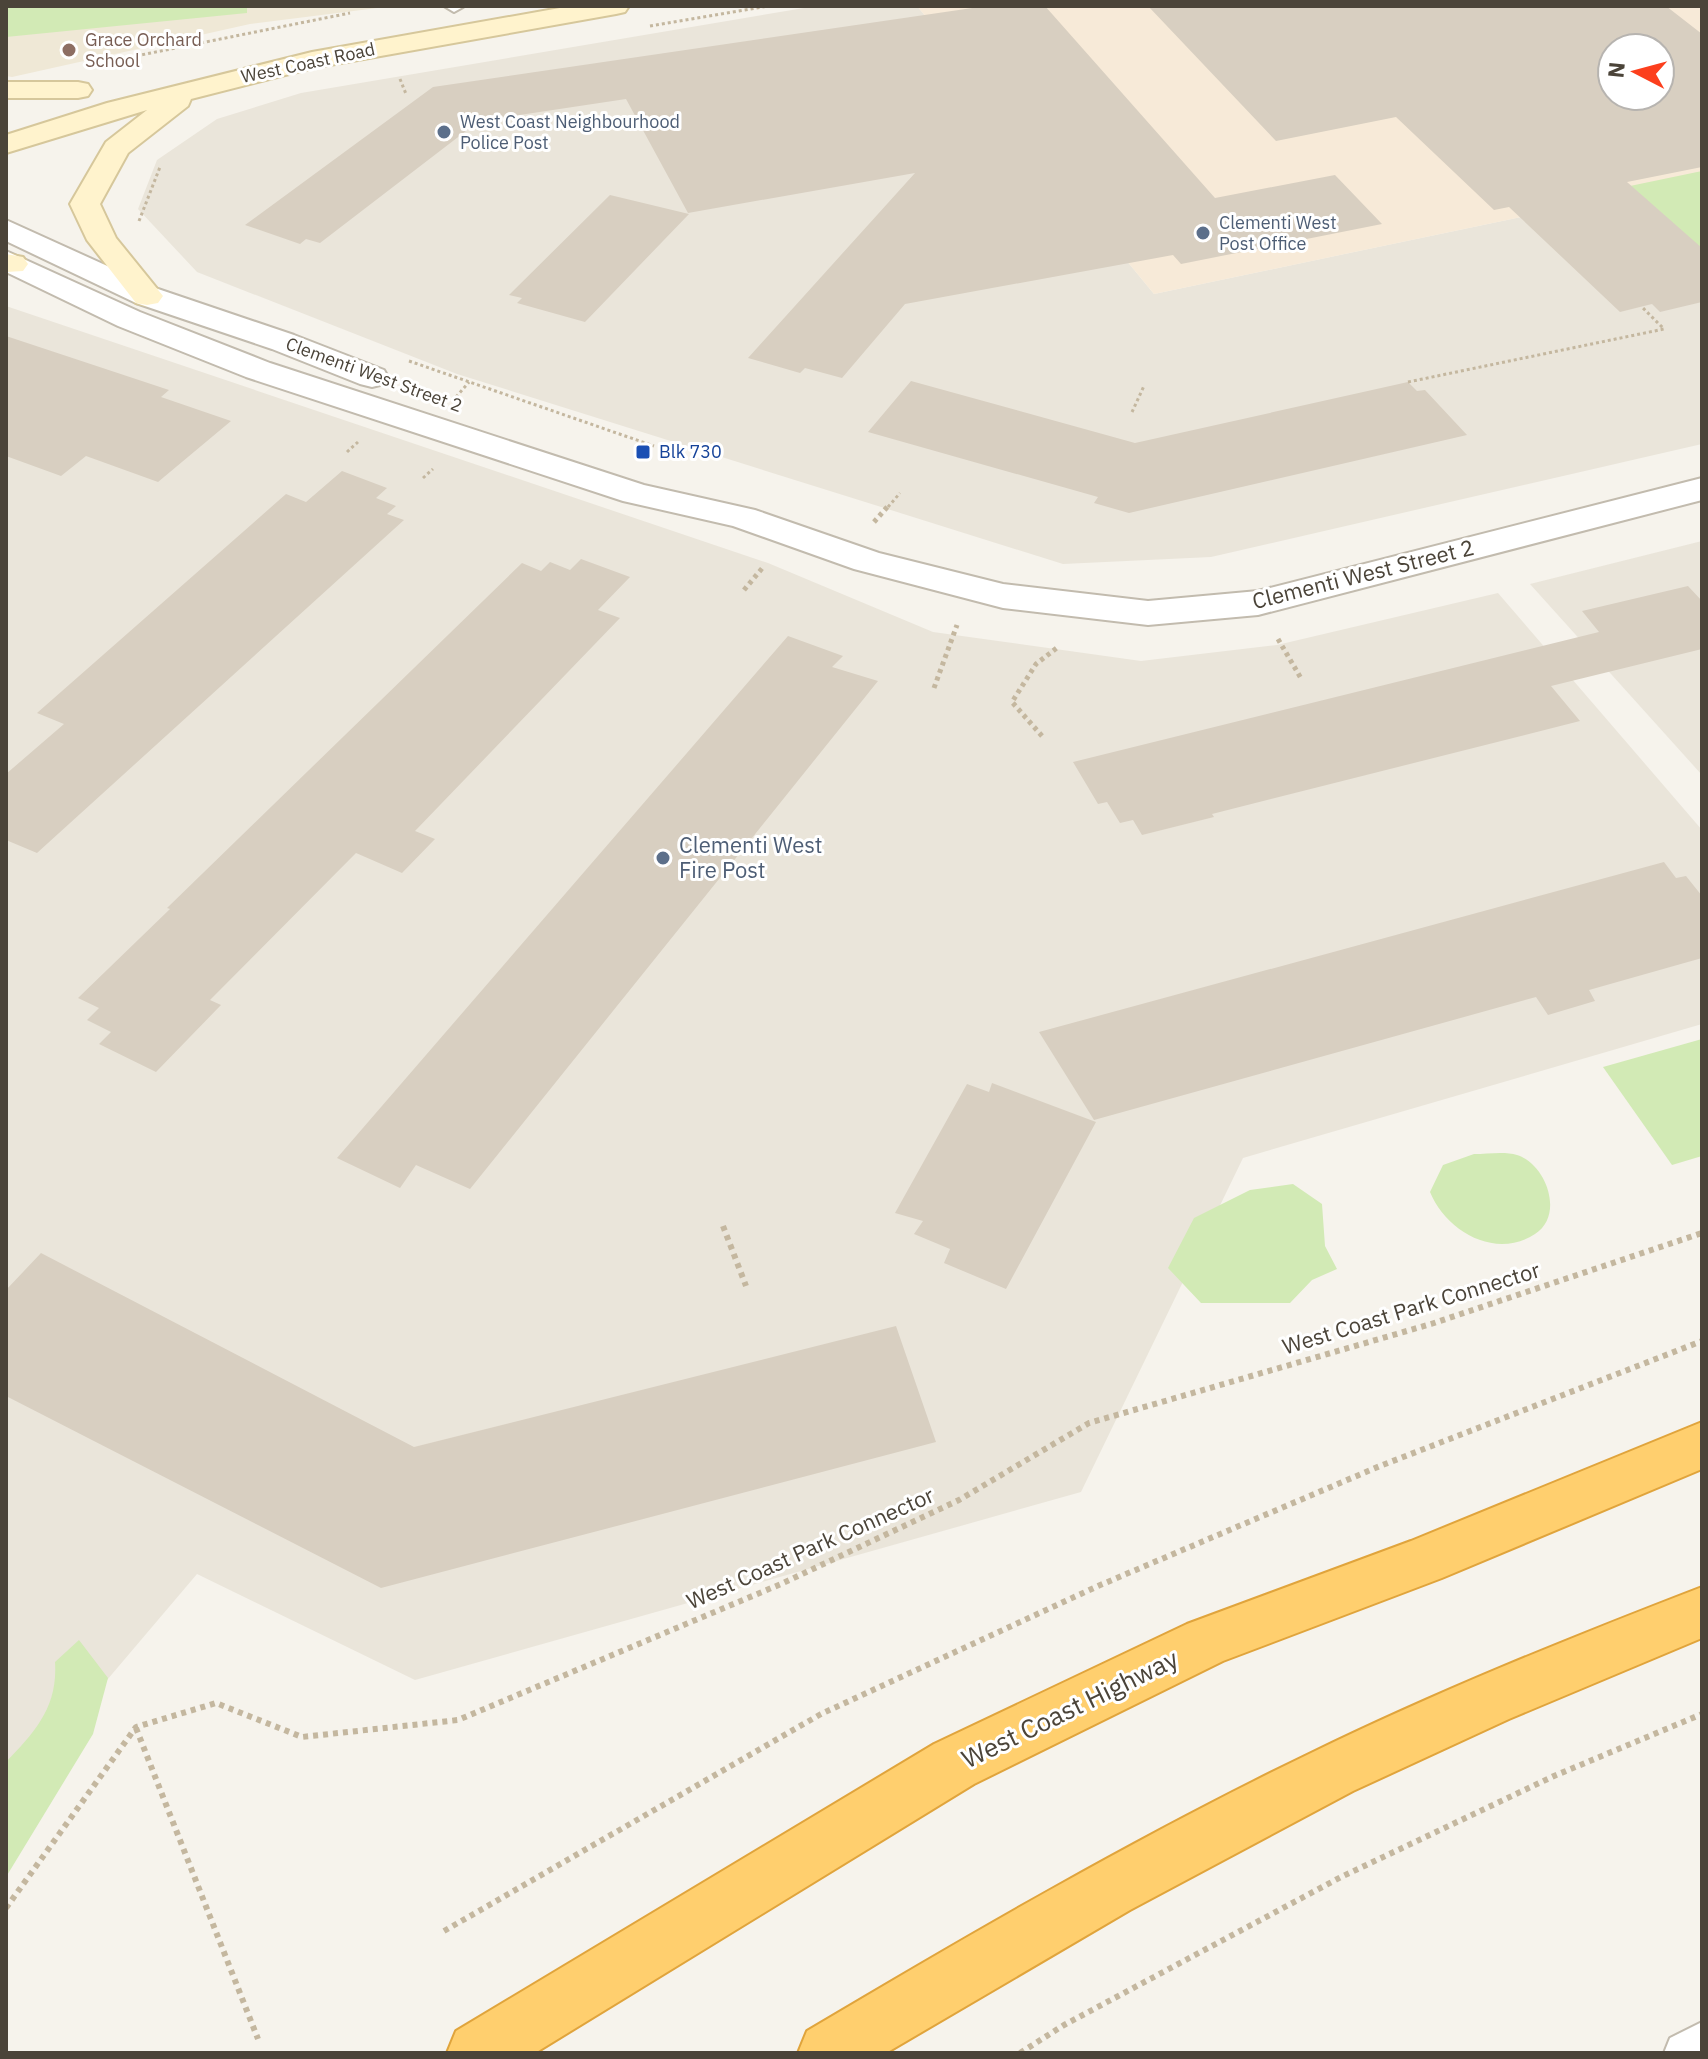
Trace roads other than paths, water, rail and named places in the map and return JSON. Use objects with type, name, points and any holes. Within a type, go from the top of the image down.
[{"type":"highway","name":"West Coast Highway","points":[[478,2053],[954,1764],[1206,1642],[1423,1561],[1702,1445]]},
{"type":"highway","points":[[829,2053],[1021,1937],[1284,1796],[1504,1694],[1702,1612]]},
{"type":"main road","name":"West Coast Road","points":[[231,53],[460,6]]},
{"type":"main road","name":"West Coast Road","points":[[6,144],[117,109],[312,60],[616,6]]},
{"type":"main road","points":[[6,90],[91,79],[6,112]]},
{"type":"main road","points":[[147,296],[102,240],[85,204],[116,148],[193,89]]},
{"type":"street","name":"Clementi West Street 2","points":[[6,229],[147,296],[283,342],[384,382],[654,469],[743,518]]},
{"type":"street","name":"Clementi West Street 2","points":[[8,262],[129,319],[258,370],[635,493],[743,518],[867,561],[1003,596],[1148,613],[1264,602],[1702,489]]},
{"type":"lane","points":[[1685,2053],[1702,2043]]},
{"type":"place","name":"Grace Orchard School","points":[[69,50]]},
{"type":"place","name":"West Coast Neighbourhood Police Post","points":[[444,132]]},
{"type":"place","name":"Clementi West Post Office","points":[[1203,233]]},
{"type":"place","name":"Blk 730","points":[[643,452]]},
{"type":"place","name":"Clementi West Fire Post","points":[[663,858]]}]
